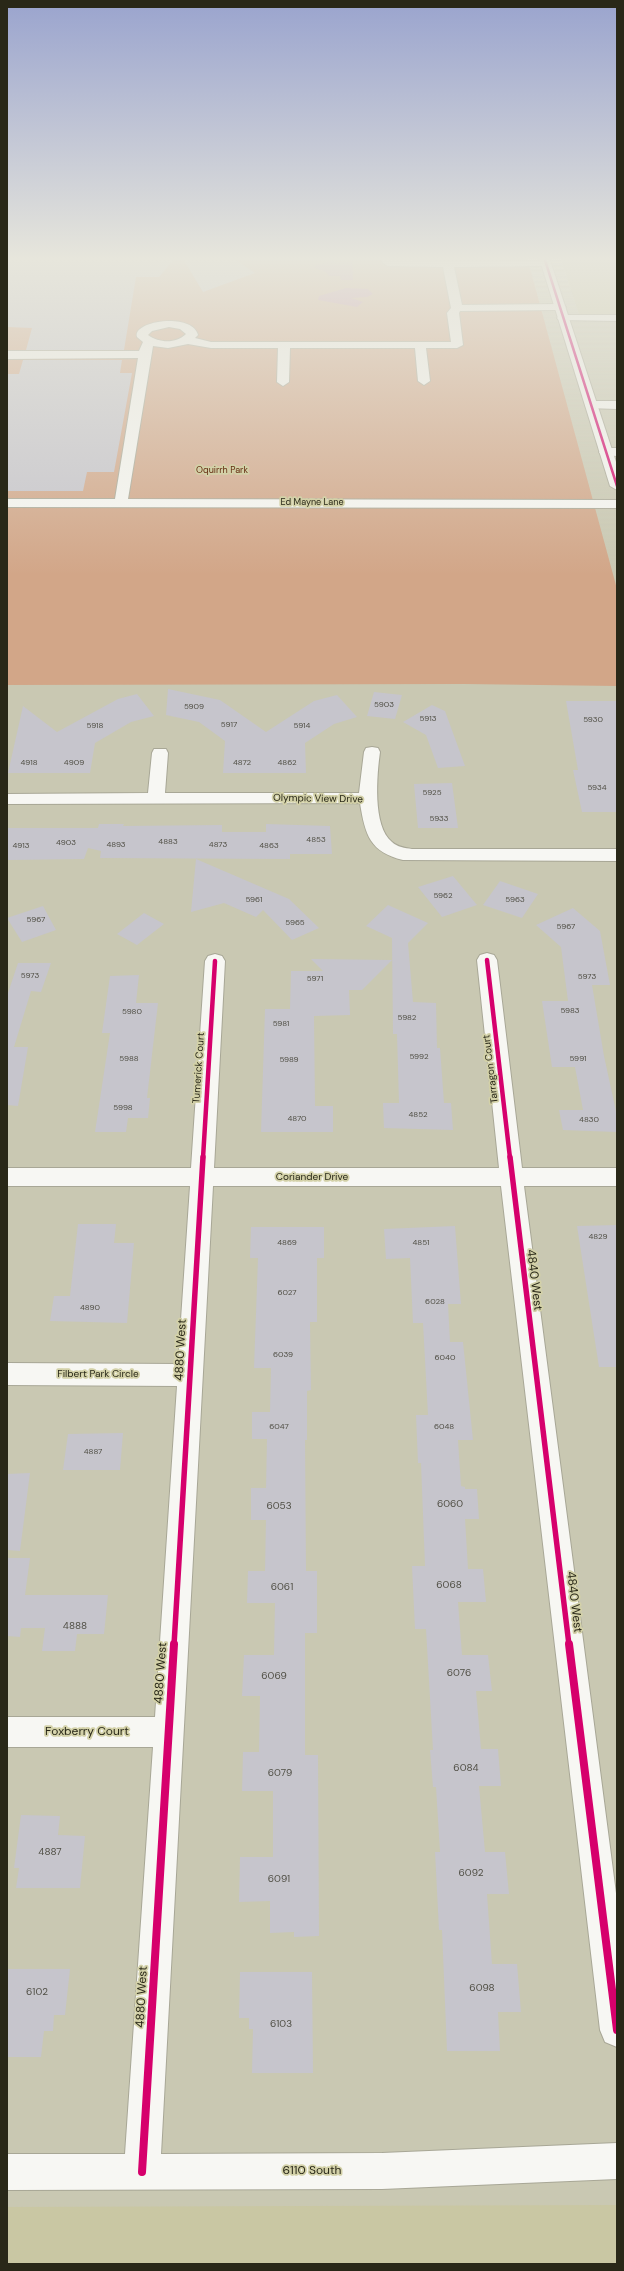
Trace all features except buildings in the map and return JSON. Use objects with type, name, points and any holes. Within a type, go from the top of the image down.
[{"type":"street","points":[[121,503],[144,363]]},
{"type":"street","points":[[283,382],[284,363]]},
{"type":"street","points":[[422,363],[424,381]]},
{"type":"street","points":[[578,363],[591,405],[611,452],[617,486]]},
{"type":"street","points":[[591,405],[617,405]]},
{"type":"street","name":"Ed Mayne Lane","points":[[7,503],[617,504]]},
{"type":"street","points":[[367,798],[367,779],[372,752]]},
{"type":"street","points":[[156,798],[160,753]]},
{"type":"street","name":"Olympic View Drive","points":[[7,799],[367,798],[377,838],[384,846],[397,853],[412,855],[617,855]]},
{"type":"street","name":"Tarragon Court","points":[[487,960],[510,1150],[511,1176]]},
{"type":"street","name":"Tumerick Court","points":[[202,1176],[215,961]]},
{"type":"street","name":"4880 West","points":[[142,2172],[202,1176]]},
{"type":"street","name":"4840 West","points":[[511,1176],[617,2030]]},
{"type":"street","name":"Coriander Drive","points":[[7,1177],[617,1177]]},
{"type":"street","name":"Filbert Park Circle","points":[[7,1374],[190,1375]]},
{"type":"street","name":"Foxberry Court","points":[[7,1732],[168,1732]]},
{"type":"street","name":"6110 South","points":[[7,2172],[382,2171],[617,2161]]},
{"type":"shaded area","points":[[617,2205],[617,2264],[7,2264],[7,2207]]},
{"type":"green space","name":"Oquirrh Park","points":[[7,363],[556,363],[617,589],[617,686],[464,684],[7,685]]},
{"type":"cycle path","points":[[578,363],[617,486]]},
{"type":"cycle path","points":[[487,960],[510,1150],[511,1176],[617,2030]]},
{"type":"cycle path","points":[[142,2172],[215,961]]}]
